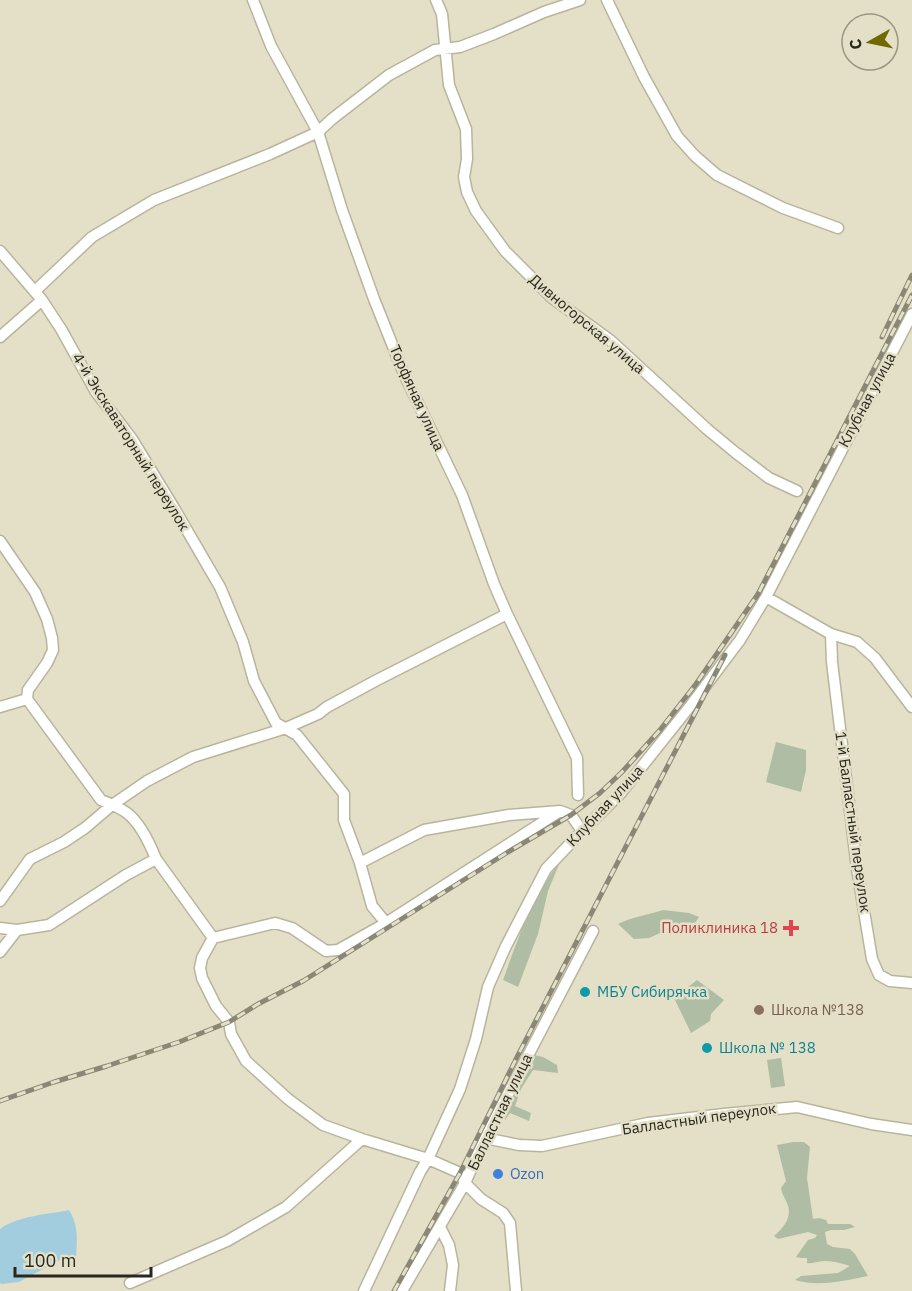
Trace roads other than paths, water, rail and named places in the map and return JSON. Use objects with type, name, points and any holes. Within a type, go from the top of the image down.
[{"type":"street","name":"Торфяная улица","points":[[254,0],[271,46],[318,132],[342,210],[404,374],[462,495],[507,614],[577,758],[578,795]]},
{"type":"street","name":"Дивногорская улица","points":[[436,0],[442,15],[449,85],[466,129],[464,177],[467,192],[476,211],[505,251],[552,298],[610,340],[736,453],[769,478],[797,491]]},
{"type":"street","points":[[0,337],[92,237],[154,200],[270,154],[318,132],[389,75],[435,50],[460,47],[544,12],[580,0]]},
{"type":"street","points":[[607,0],[644,77],[677,136],[695,156],[717,175],[783,208],[838,228]]},
{"type":"street","name":"4-й Экскаваторный переулок","points":[[0,252],[39,296],[61,329],[96,392],[138,449],[174,508],[220,588],[243,642],[254,681],[276,723],[297,735],[344,795],[344,820],[360,863],[372,906],[386,923]]},
{"type":"street","name":"Клубная улица","points":[[364,1291],[460,1089],[476,1039],[488,987],[506,946],[546,869],[620,794],[740,640],[766,597],[912,314]]},
{"type":"street","points":[[0,540],[35,592],[47,619],[52,638],[52,650],[47,663],[28,690],[27,699],[101,800],[130,815],[148,841],[156,859],[213,938]]},
{"type":"street","points":[[766,597],[831,634],[858,642],[875,658],[912,707]]},
{"type":"street","points":[[0,901],[30,860],[86,828],[112,805],[147,781],[194,757],[286,728],[318,714],[376,680],[507,614]]},
{"type":"street","name":"1-й Балластный переулок","points":[[831,634],[832,663],[857,870],[872,959],[879,975],[890,981],[912,984]]},
{"type":"street","points":[[0,707],[27,699]]},
{"type":"street","points":[[360,863],[424,830],[519,814],[560,811],[571,815],[582,831]]},
{"type":"street","points":[[516,1291],[510,1223],[503,1213],[481,1199],[465,1183],[460,1173],[428,1159],[323,1125],[288,1100],[246,1061],[231,1034],[229,1022],[216,1005],[202,978],[200,968],[202,958],[213,938],[275,923],[292,928],[326,951],[338,950],[386,923],[560,811]]},
{"type":"street","points":[[0,928],[17,930],[49,925],[126,875],[156,859]]},
{"type":"street","points":[[0,952],[17,930]]},
{"type":"street","name":"Балластная улица","points":[[402,1291],[465,1183],[485,1138],[593,931]]},
{"type":"street","name":"Балластный переулок","points":[[485,1138],[519,1145],[542,1146],[648,1124],[797,1107],[871,1124],[912,1130]]},
{"type":"street","points":[[130,1282],[227,1241],[286,1207],[362,1139]]},
{"type":"street","points":[[440,1227],[449,1245],[453,1265],[450,1291]]},
{"type":"water","points":[[69,1210],[76,1228],[76,1259],[60,1260],[19,1282],[0,1283],[0,1229],[25,1218]]},
{"type":"railway","points":[[882,337],[912,275]]},
{"type":"railway","points":[[0,1101],[179,1042],[229,1022],[303,981],[571,815],[600,793],[660,730],[696,684],[758,594],[912,295]]},
{"type":"railway","points":[[394,1291],[460,1173],[517,1057],[725,655]]},
{"type":"place","name":"Поликлиника 18","points":[[791,928]]},
{"type":"place","name":"МБУ Сибирячка","points":[[585,992]]},
{"type":"place","name":"Школа №138","points":[[759,1010]]},
{"type":"place","name":"Школа № 138","points":[[707,1048]]},
{"type":"place","name":"Ozon","points":[[498,1174]]}]
